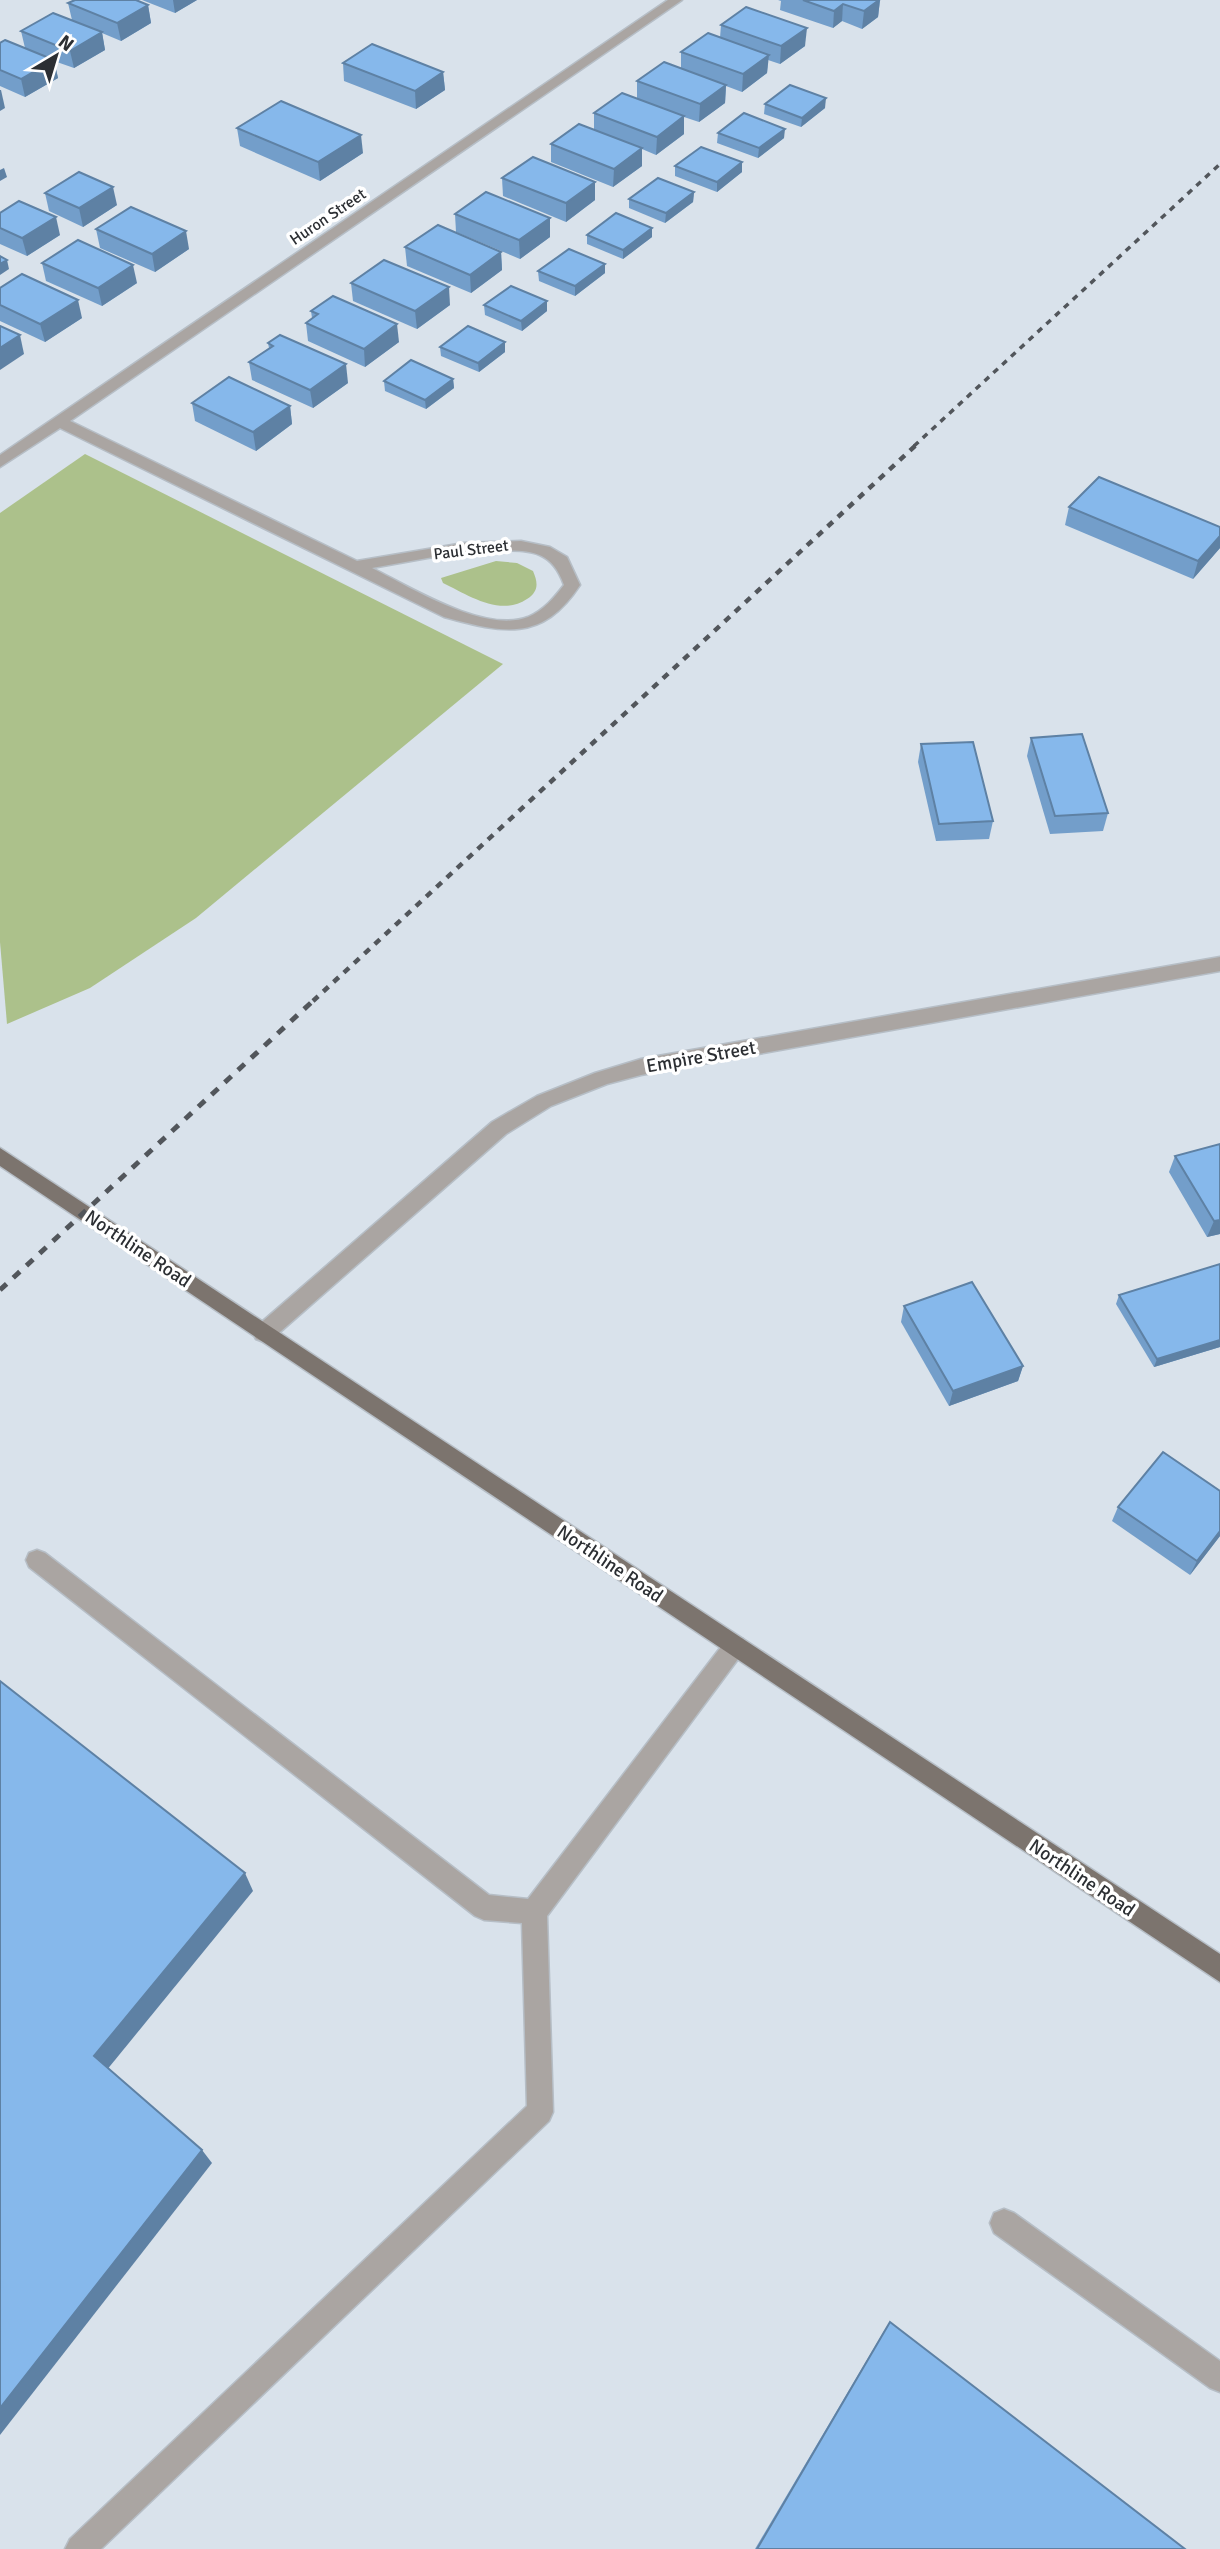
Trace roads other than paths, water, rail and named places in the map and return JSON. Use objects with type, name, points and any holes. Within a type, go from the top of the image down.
[{"type":"main road","name":"Northline Road","points":[[0,1156],[1220,1969]]},
{"type":"street","name":"Huron Street","points":[[0,462],[676,0]]},
{"type":"street","name":"Paul Street","points":[[59,422],[450,613],[496,626],[535,622],[559,606],[572,585],[562,561],[537,546],[499,544],[357,566]]},
{"type":"street","name":"Empire Street","points":[[264,1333],[499,1128],[544,1101],[602,1078],[640,1067],[1220,964]]},
{"type":"street","points":[[37,1560],[484,1907],[534,1912]]},
{"type":"street","points":[[80,2549],[540,2112],[534,1912],[734,1647]]},
{"type":"street","points":[[1004,2223],[1220,2378]]},
{"type":"railway","points":[[914,446],[1220,164]]},
{"type":"railway","points":[[313,1001],[916,445]]},
{"type":"railway","points":[[0,1290],[315,999]]}]
